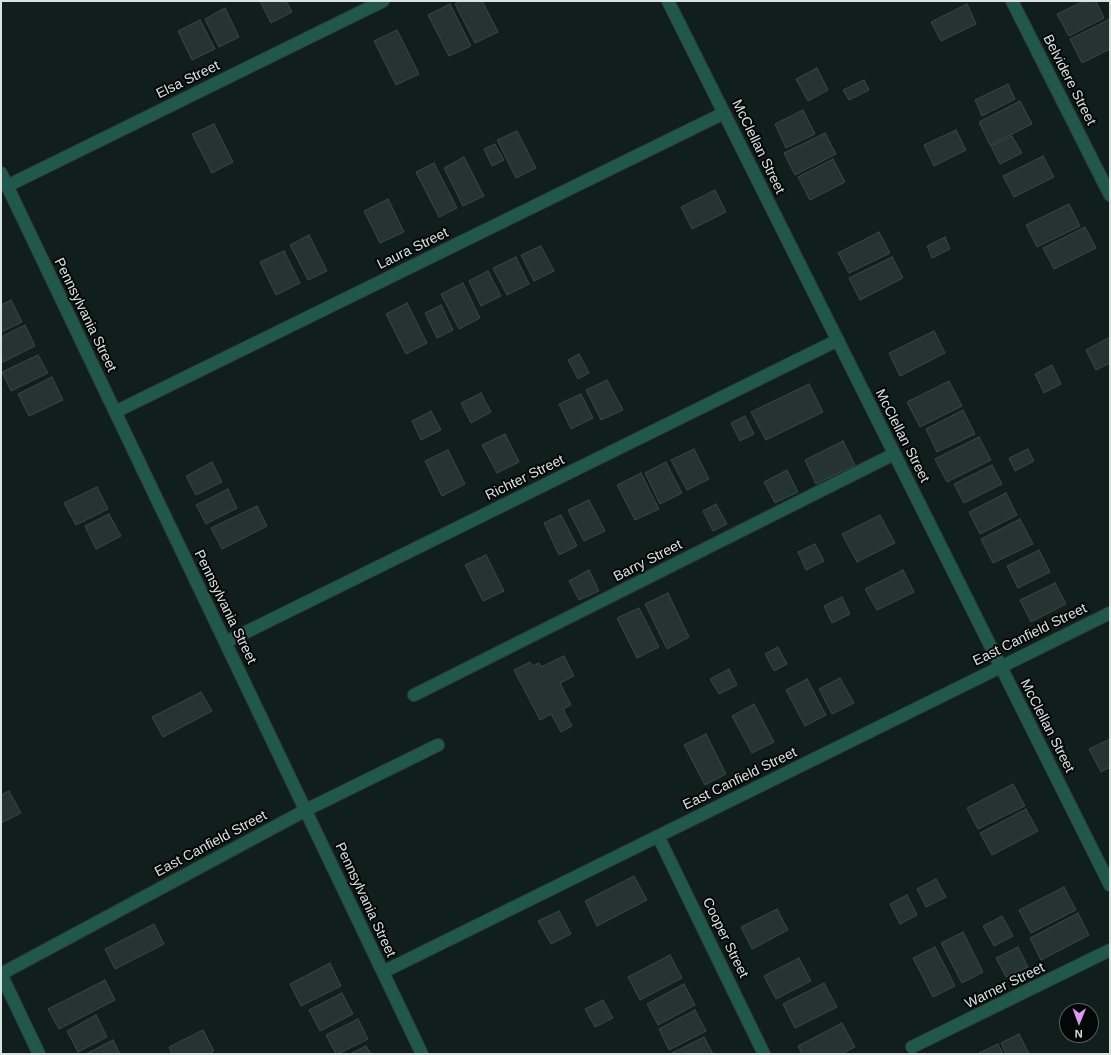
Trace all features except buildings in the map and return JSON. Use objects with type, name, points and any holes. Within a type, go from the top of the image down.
[{"type":"street","name":"Elsa Street","points":[[7,186],[383,1]]},
{"type":"street","name":"McClellan Street","points":[[668,1],[1110,885]]},
{"type":"street","name":"Belvidere Street","points":[[1012,1],[1110,195]]},
{"type":"street","name":"Laura Street","points":[[115,412],[724,113]]},
{"type":"street","name":"Pennsylvania Street","points":[[1,174],[422,1054]]},
{"type":"street","name":"Richter Street","points":[[226,642],[838,340]]},
{"type":"street","name":"Barry Street","points":[[414,695],[894,454]]},
{"type":"street","name":"East Canfield Street","points":[[382,972],[1110,613]]},
{"type":"street","name":"East Canfield Street","points":[[1,974],[306,810],[438,745]]},
{"type":"street","name":"Cooper Street","points":[[658,836],[764,1054]]},
{"type":"street","name":"Warner Street","points":[[912,1047],[1110,950]]},
{"type":"street","points":[[1,974],[39,1054]]}]
